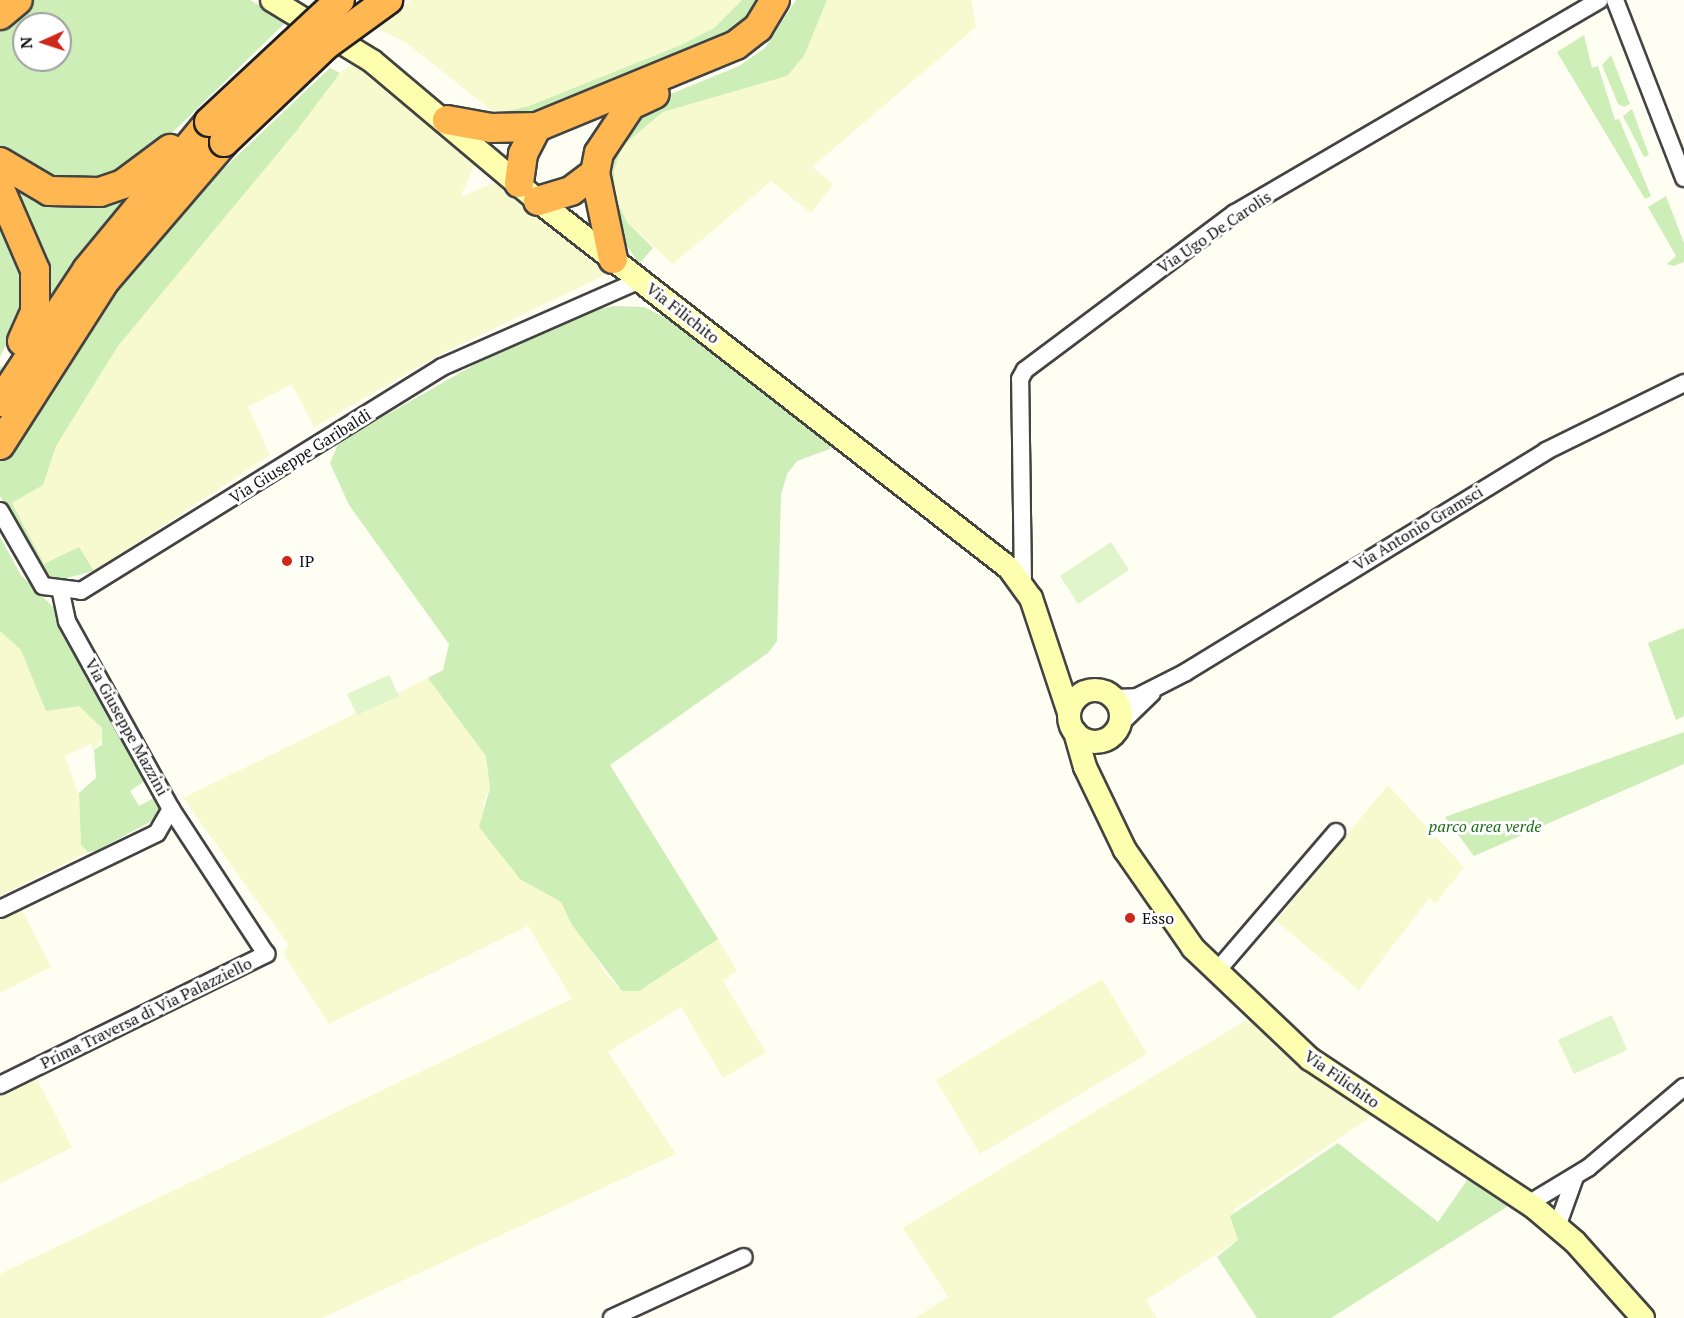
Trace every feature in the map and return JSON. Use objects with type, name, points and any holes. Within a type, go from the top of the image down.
[{"type":"highway","points":[[0,15],[18,0]]},
{"type":"highway","points":[[0,402],[13,380],[140,235],[216,132],[340,0]]},
{"type":"highway","points":[[0,162],[49,191],[100,192],[123,184],[216,132],[326,45],[388,0]]},
{"type":"highway","points":[[447,120],[491,128],[537,127],[736,45],[758,28],[776,0]]},
{"type":"highway","points":[[537,127],[523,154],[529,192],[571,191],[595,173],[612,128],[631,105],[738,59],[763,40],[788,0]]},
{"type":"highway","points":[[595,173],[613,259]]},
{"type":"highway","points":[[0,189],[31,253],[37,289],[35,312],[13,380],[0,445]]},
{"type":"street","name":"Via Filichito","points":[[273,0],[372,61],[447,120],[529,192],[1023,584],[1056,659],[1072,723],[1096,789],[1155,898],[1217,971],[1310,1059],[1528,1204],[1557,1227],[1641,1318]]},
{"type":"street","name":"Via Ugo De Carolis","points":[[1023,584],[1020,379],[1025,370],[1235,213],[1599,0]]},
{"type":"street","points":[[1615,0],[1684,178]]},
{"type":"street","name":"Via Giuseppe Garibaldi","points":[[61,592],[91,586],[442,367],[640,280]]},
{"type":"street","name":"Via Antonio Gramsci","points":[[1103,694],[1137,696],[1160,686],[1546,451],[1684,383]]},
{"type":"street","points":[[0,511],[33,574],[43,586],[61,592]]},
{"type":"street","name":"Via Giuseppe Mazzini","points":[[0,909],[157,832],[171,809],[67,621],[61,592]]},
{"type":"street","name":"Via Filichito","points":[[1056,659],[1103,694]]},
{"type":"street","name":"Via Antonio Gramsci","points":[[1118,726],[1160,686]]},
{"type":"street","points":[[1103,694],[1120,710],[1118,726],[1101,741],[1090,742],[1072,723],[1077,697],[1103,694]]},
{"type":"street","points":[[1096,789],[1101,741]]},
{"type":"street","name":"Prima Traversa di Via Palazziello","points":[[0,1086],[266,954],[171,809]]},
{"type":"street","points":[[1217,971],[1336,832]]},
{"type":"street","points":[[1528,1204],[1575,1177],[1684,1087]]},
{"type":"street","points":[[1557,1227],[1575,1177]]},
{"type":"street","points":[[612,1318],[744,1257]]},
{"type":"green space","points":[[28,0],[250,0],[287,21],[138,166],[71,186],[0,152],[0,23],[12,13],[12,72],[72,72],[72,12],[13,12]]},
{"type":"green space","points":[[411,0],[742,0],[714,28],[681,45],[529,106],[496,114],[405,42],[376,27]]},
{"type":"green space","points":[[742,0],[768,0],[755,23],[535,120],[496,114],[529,106],[681,45],[714,28]]},
{"type":"green space","points":[[796,0],[827,0],[804,56],[787,76],[663,112],[622,146],[614,170],[615,198],[627,222],[653,248],[639,264],[606,214],[612,139],[656,100],[739,66],[765,48]]},
{"type":"green space","points":[[827,0],[971,0],[976,27],[812,167],[834,184],[811,213],[771,181],[673,264],[627,222],[615,198],[614,170],[622,146],[663,112],[787,76]]},
{"type":"green space","points":[[1584,35],[1592,68],[1598,66],[1615,120],[1619,119],[1651,196],[1645,199],[1557,52]]},
{"type":"green space","points":[[1611,55],[1630,104],[1624,107],[1618,104],[1602,65]]},
{"type":"green space","points":[[356,62],[476,162],[460,197],[496,182],[607,274],[443,353],[314,427],[292,384],[248,407],[270,455],[94,571],[79,547],[44,565],[12,503],[43,485],[56,446],[118,346],[340,73]]},
{"type":"green space","points":[[330,68],[340,73],[297,130],[118,346],[56,446],[43,485],[12,503],[44,564],[79,547],[94,571],[55,581],[41,573],[0,496],[0,366],[45,394],[82,335],[183,207]]},
{"type":"green space","points":[[1632,109],[1649,155],[1644,157],[1623,116]]},
{"type":"green space","points":[[6,180],[131,191],[44,304]]},
{"type":"green space","points":[[1666,196],[1684,243],[1684,262],[1674,266],[1667,264],[1676,256],[1648,207]]},
{"type":"green space","points":[[0,210],[23,251],[25,307],[0,357]]},
{"type":"green space","points":[[614,306],[644,307],[676,323],[838,446],[797,461],[787,474],[781,495],[777,641],[768,653],[610,765],[718,939],[639,991],[622,991],[572,925],[561,902],[520,879],[479,827],[490,788],[486,756],[428,678],[443,670],[449,644],[349,505],[330,463],[339,442],[479,362],[585,311]]},
{"type":"green space","points":[[0,537],[21,575],[58,612],[154,775],[130,791],[139,806],[161,794],[165,804],[159,817],[96,851],[88,852],[81,845],[79,793],[96,778],[94,750],[102,745],[102,728],[79,706],[46,711],[21,650],[0,631]]},
{"type":"green space","points":[[1111,542],[1129,570],[1078,604],[1060,576]]},
{"type":"green space","points":[[1684,628],[1684,716],[1676,720],[1648,643]]},
{"type":"green space","points":[[0,631],[21,650],[46,710],[79,706],[95,716],[104,736],[94,750],[91,744],[65,756],[79,796],[81,845],[88,852],[0,896]]},
{"type":"green space","points":[[389,675],[399,696],[357,715],[347,694]]},
{"type":"green space","points":[[428,678],[486,756],[490,788],[482,805],[545,891],[561,901],[605,973],[622,991],[639,991],[718,939],[737,971],[723,981],[766,1052],[723,1078],[681,1007],[608,1052],[676,1154],[322,1318],[0,1318],[0,1274],[572,999],[528,926],[329,1024],[284,955],[288,944],[183,798]]},
{"type":"green space","name":"parco area verde","points":[[1684,732],[1684,764],[1474,856],[1445,817]]},
{"type":"green space","points":[[1388,785],[1464,867],[1436,903],[1429,898],[1359,990],[1276,921]]},
{"type":"green space","points":[[19,904],[51,967],[0,993],[0,914]]},
{"type":"green space","points":[[1102,979],[1147,1054],[980,1154],[936,1080]]},
{"type":"green space","points":[[1612,1015],[1627,1050],[1574,1074],[1558,1040]]},
{"type":"green space","points":[[1250,1018],[1377,1113],[1235,1209],[1232,1221],[1238,1240],[1146,1300],[1157,1318],[915,1318],[948,1297],[903,1228]]},
{"type":"green space","points":[[35,1075],[72,1147],[0,1184],[0,1092]]},
{"type":"green space","points":[[1338,1143],[1438,1222],[1470,1176],[1508,1206],[1331,1318],[1257,1318],[1217,1257],[1238,1240],[1230,1216]]},
{"type":"place","name":"IP","points":[[287,561]]},
{"type":"place","name":"Esso","points":[[1130,918]]}]
